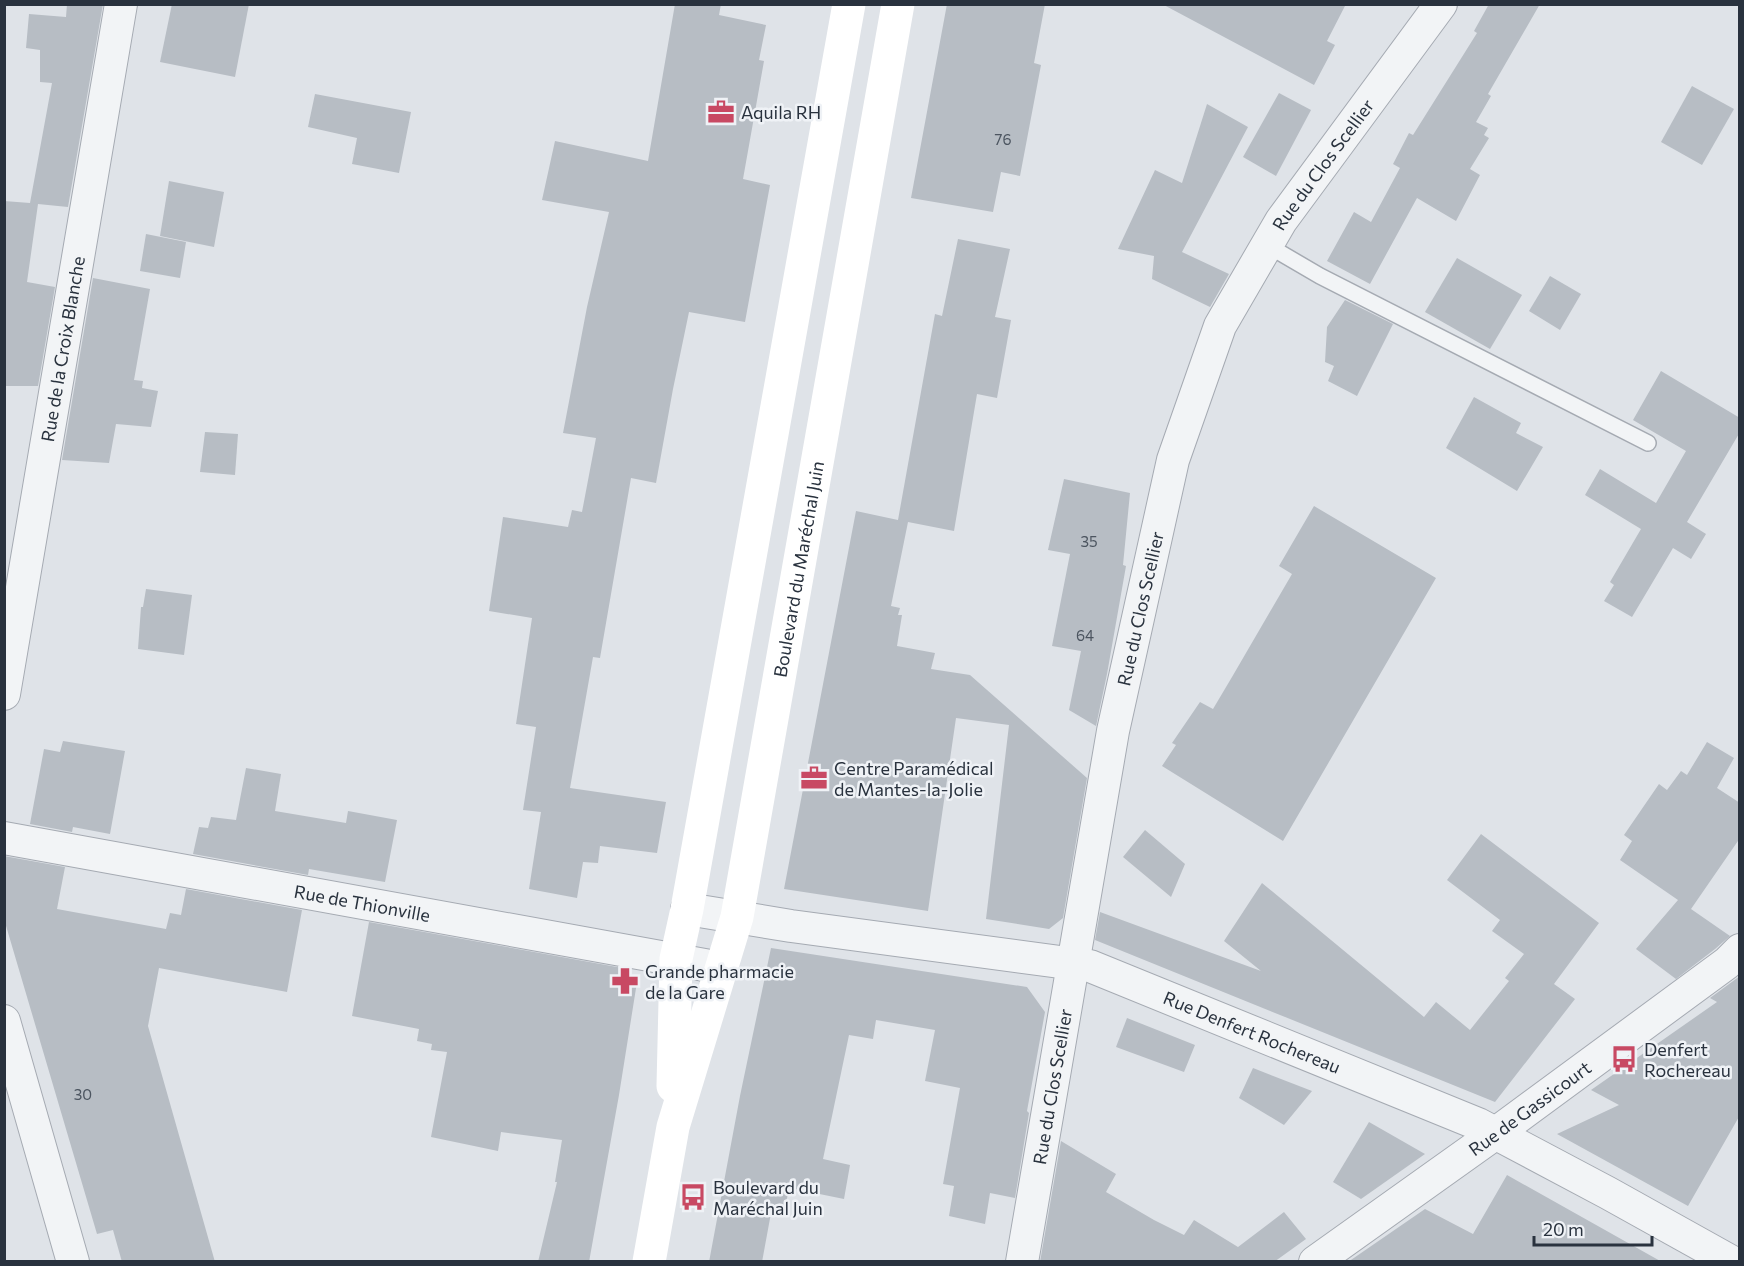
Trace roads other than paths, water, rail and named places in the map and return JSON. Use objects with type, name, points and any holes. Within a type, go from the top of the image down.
[{"type":"main road","name":"Boulevard du Maréchal Juin","points":[[673,1127],[676,959],[687,909],[849,4]]},
{"type":"main road","name":"Boulevard du Maréchal Juin","points":[[649,1262],[673,1127],[737,917],[898,4]]},
{"type":"street","name":"Rue de la Croix Blanche","points":[[4,694],[121,4]]},
{"type":"street","name":"Rue du Clos Scellier","points":[[1022,1262],[1113,731],[1173,460],[1220,326],[1281,221],[1434,13]]},
{"type":"street","name":"Rue de Thionville","points":[[4,838],[721,968]]},
{"type":"street","name":"Rue Denfert Rochereau","points":[[687,909],[1074,962],[1107,972],[1496,1133],[1732,1262]]},
{"type":"street","name":"Rue de Gassicourt","points":[[1315,1262],[1496,1133],[1727,963],[1740,950]]},
{"type":"street","points":[[4,1021],[73,1262]]},
{"type":"lane","points":[[1267,245],[1320,276],[1648,443]]},
{"type":"place","name":"Aquila RH","points":[[721,112]]},
{"type":"place","name":"Centre Paramédical de Mantes-la-Jolie","points":[[814,778]]},
{"type":"place","name":"Grande pharmacie de la Gare","points":[[625,981]]},
{"type":"place","name":"Denfert Rochereau","points":[[1624,1059]]},
{"type":"place","name":"Boulevard du Maréchal Juin","points":[[693,1197]]}]
